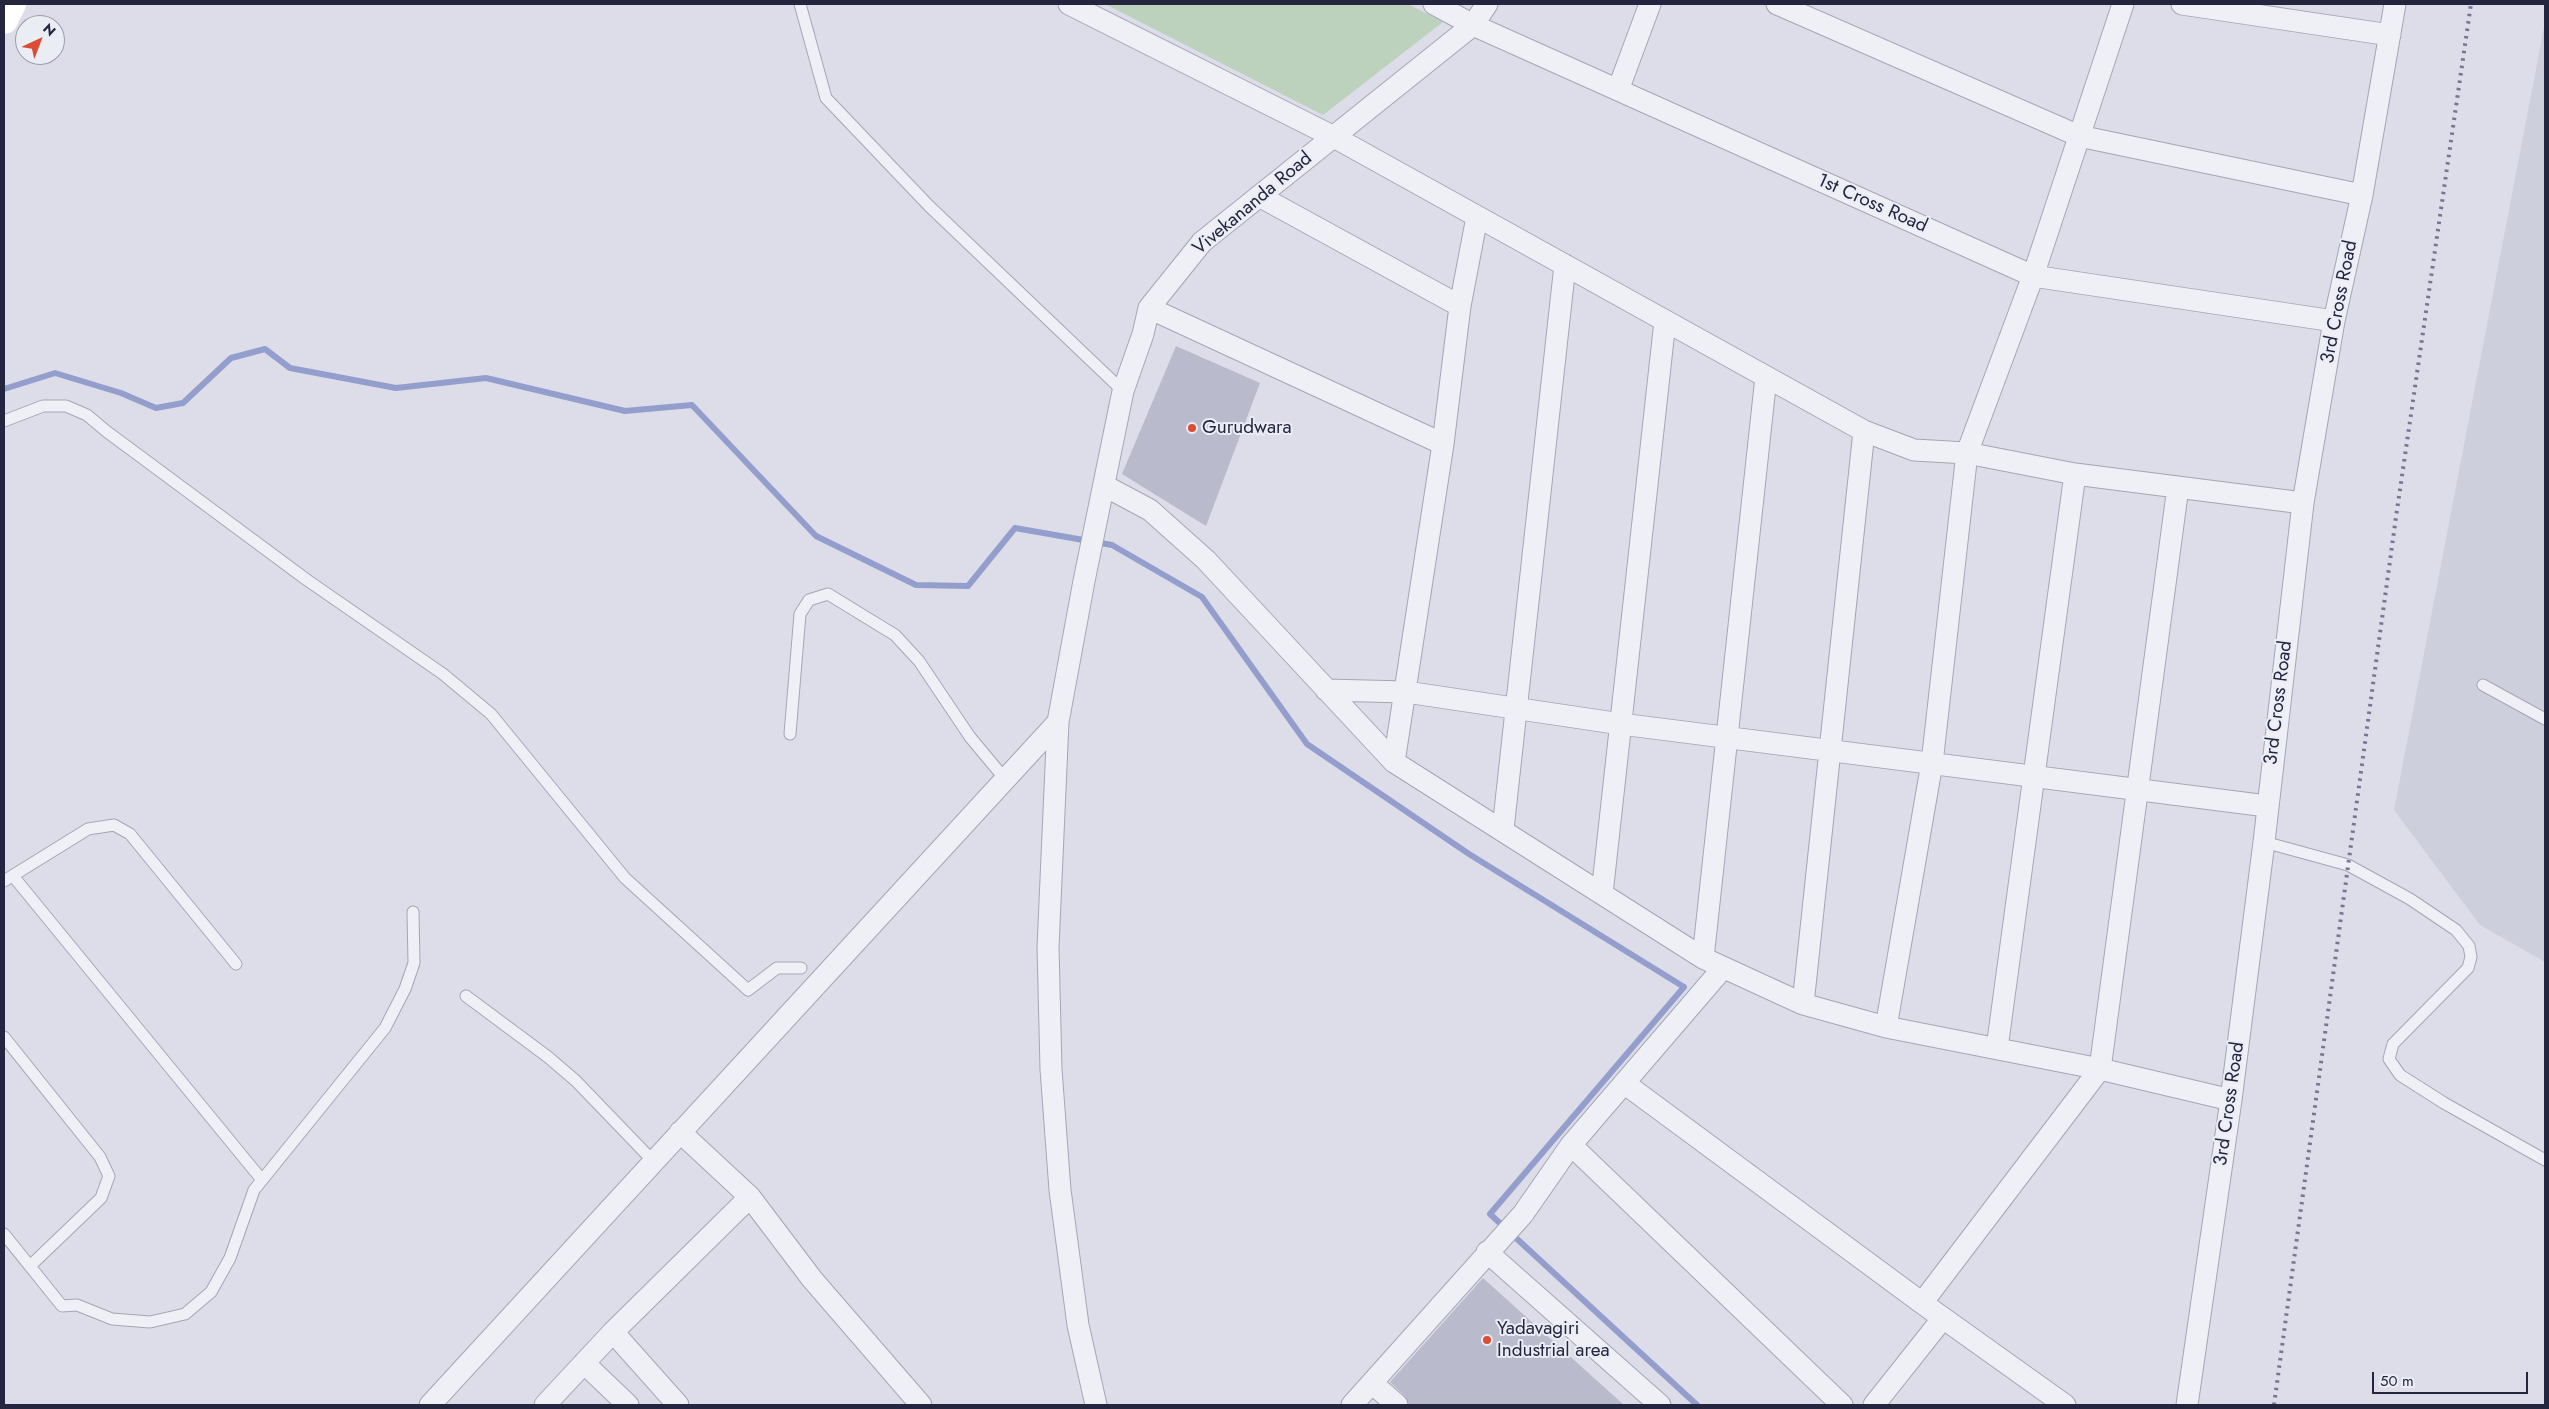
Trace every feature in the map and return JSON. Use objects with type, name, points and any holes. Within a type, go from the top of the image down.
[{"type":"main road","points":[[4,20],[12,4]]},
{"type":"street","points":[[1069,4],[1334,137],[1864,432],[1914,450],[1968,453],[2075,474],[2302,503]]},
{"type":"street","name":"1st Cross Road","points":[[1434,4],[1473,25],[2033,276],[2334,321]]},
{"type":"street","name":"Vivekananda Road","points":[[1096,1405],[1078,1325],[1060,1190],[1051,1069],[1048,947],[1058,722],[1084,581],[1123,391],[1143,334],[1149,308],[1202,242],[1473,25],[1487,4]]},
{"type":"street","points":[[1618,90],[1650,4]]},
{"type":"street","points":[[1777,4],[2079,136],[2362,195]]},
{"type":"street","points":[[1886,1027],[1932,764],[1968,453],[2033,276],[2123,4]]},
{"type":"street","points":[[2182,4],[2390,35]]},
{"type":"street","name":"3rd Cross Road","points":[[2187,1405],[2231,1100],[2264,842],[2302,503],[2334,321],[2362,195],[2395,4]]},
{"type":"street","points":[[1259,196],[1460,306]]},
{"type":"street","points":[[1394,762],[1443,444],[1460,306],[1477,216]]},
{"type":"street","points":[[1503,830],[1565,265]]},
{"type":"street","points":[[1149,308],[1443,444]]},
{"type":"street","points":[[1602,894],[1665,321]]},
{"type":"street","points":[[1703,958],[1766,377]]},
{"type":"street","points":[[1803,1004],[1864,432]]},
{"type":"street","points":[[1997,1048],[2036,777],[2075,474]]},
{"type":"street","points":[[1105,486],[1150,510],[1206,560],[1394,762],[1703,958],[1719,974],[1803,1004],[1886,1027],[2100,1069],[2231,1100]]},
{"type":"street","points":[[1922,1303],[2100,1069],[2178,487]]},
{"type":"street","points":[[1326,690],[1406,692],[1621,724],[2267,806]]},
{"type":"street","points":[[430,1405],[1058,722]]},
{"type":"street","points":[[1352,1405],[1523,1214],[1571,1144],[1719,974]]},
{"type":"street","points":[[1624,1082],[1922,1303],[2065,1405]]},
{"type":"street","points":[[680,1132],[750,1197],[812,1279],[922,1405]]},
{"type":"street","points":[[1571,1144],[1842,1405]]},
{"type":"street","points":[[545,1405],[613,1332],[750,1197]]},
{"type":"street","points":[[1491,1249],[1660,1405]]},
{"type":"street","points":[[1874,1405],[1943,1318]]},
{"type":"street","points":[[613,1332],[678,1405]]},
{"type":"street","points":[[584,1363],[628,1405]]},
{"type":"street","points":[[1372,1383],[1397,1405]]},
{"type":"lane","points":[[800,4],[826,98],[929,206],[1123,391]]},
{"type":"lane","points":[[4,421],[43,406],[66,406],[87,415],[299,574],[443,674],[491,714],[625,878],[748,990],[777,968],[801,968]]},
{"type":"lane","points":[[790,734],[800,614],[809,600],[828,594],[895,635],[919,661],[970,737],[1005,779]]},
{"type":"lane","points":[[2483,685],[2545,719]]},
{"type":"lane","points":[[236,964],[130,834],[114,825],[88,829],[8,879],[262,1180]]},
{"type":"lane","points":[[2264,842],[2348,865],[2410,899],[2456,930],[2469,946],[2471,957],[2468,968],[2393,1044],[2389,1059],[2400,1075],[2444,1104],[2545,1160]]},
{"type":"lane","points":[[4,1234],[62,1306],[77,1305],[112,1318],[150,1322],[185,1314],[211,1292],[230,1258],[254,1190],[385,1028],[405,989],[414,963],[413,912]]},
{"type":"lane","points":[[466,996],[548,1057],[576,1081],[654,1161]]},
{"type":"lane","points":[[4,1037],[100,1157],[109,1176],[101,1198],[30,1266]]},
{"type":"shaded area","points":[[2545,22],[2545,962],[2480,925],[2394,810]]},
{"type":"green space","points":[[1105,4],[1408,4],[1443,22],[1323,115]]},
{"type":"building","name":"Gurudwara","points":[[1176,346],[1260,383],[1206,526],[1122,474]]},
{"type":"building","name":"Yadavagiri Industrial area","points":[[1483,1278],[1624,1405],[1409,1405],[1405,1396],[1390,1382]]},
{"type":"waterway","points":[[4,389],[55,373],[121,393],[156,408],[183,403],[231,358],[265,349],[290,368],[396,388],[486,378],[625,411],[692,405],[816,536],[916,585],[968,586],[1015,528],[1112,545],[1202,597],[1307,744],[1469,854],[1684,987],[1490,1214],[1697,1405]]},
{"type":"railway","points":[[2274,1405],[2396,517],[2471,4]]},
{"type":"place","name":"Gurudwara","points":[[1192,428]]},
{"type":"place","name":"Yadavagiri Industrial area","points":[[1487,1340]]}]
